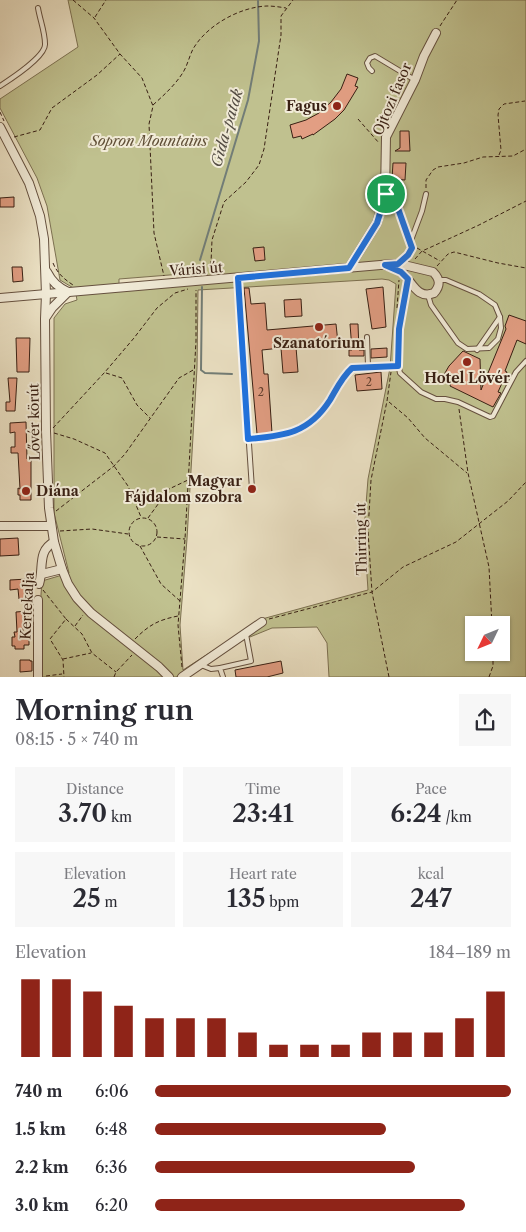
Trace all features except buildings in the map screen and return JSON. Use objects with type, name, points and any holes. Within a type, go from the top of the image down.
[{"type":"street","name":"Ojtozi fasor","points":[[349,268],[377,223],[386,194],[386,137],[436,33]]},
{"type":"street","name":"Lővér körút","points":[[0,127],[4,138],[29,183],[40,216],[44,239],[46,270],[46,431],[51,526],[62,569],[68,584],[84,606],[169,677]]},
{"type":"street","name":"Várisi út","points":[[0,298],[398,264],[433,272],[439,280]]},
{"type":"street","points":[[385,265],[401,272],[420,293],[428,295],[434,293],[439,286],[439,280]]},
{"type":"street","points":[[45,319],[52,308],[68,292],[51,280],[46,270]]},
{"type":"street","points":[[0,526],[51,526]]},
{"type":"street","name":"Kertekalja","points":[[39,584],[44,551],[47,546],[54,542]]},
{"type":"street","points":[[42,574],[62,569]]},
{"type":"street","name":"Kertekalja","points":[[38,600],[38,677]]},
{"type":"street","points":[[182,677],[262,622]]},
{"type":"lane","points":[[0,86],[44,53],[46,45],[38,8]]},
{"type":"lane","points":[[372,71],[367,63],[370,58],[375,56],[415,80]]},
{"type":"lane","points":[[386,194],[395,200],[410,243],[411,251],[398,264]]},
{"type":"lane","points":[[410,243],[426,194]]},
{"type":"lane","points":[[238,278],[252,489]]},
{"type":"lane","points":[[408,279],[399,329],[398,366],[403,378],[421,392],[436,399],[458,402],[490,417],[493,416],[516,372],[526,361]]},
{"type":"lane","points":[[428,295],[431,305],[458,343],[467,349],[489,348],[498,339],[501,328],[500,318],[495,305],[479,294],[446,280],[439,280]]},
{"type":"lane","points":[[477,350],[500,318]]},
{"type":"lane","points":[[367,337],[368,366]]},
{"type":"lane","points":[[248,439],[283,436],[304,426],[324,409],[344,375],[352,368],[398,366]]},
{"type":"lane","points":[[199,665],[211,669],[250,661],[246,633]]},
{"type":"lane","points":[[220,668],[222,677]]},
{"type":"path","points":[[73,0],[94,18],[120,54],[142,78],[153,106]]},
{"type":"path","points":[[94,18],[106,0]]},
{"type":"path","points":[[215,277],[211,263],[212,240],[224,202],[246,182],[259,165],[264,149],[281,35],[281,16],[293,0]]},
{"type":"path","points":[[436,33],[457,0]]},
{"type":"path","points":[[166,283],[154,233],[149,124],[153,106],[184,72],[194,48],[209,30],[224,19],[239,12],[266,6],[286,8]]},
{"type":"path","points":[[4,138],[40,130],[52,108],[97,75],[120,54]]},
{"type":"path","points":[[499,156],[501,150],[499,109],[504,104],[525,102]]},
{"type":"path","points":[[358,119],[385,150]]},
{"type":"path","points":[[426,194],[426,180],[433,170],[483,157],[513,156],[526,149]]},
{"type":"path","points":[[408,266],[422,252],[526,201]]},
{"type":"path","points":[[422,252],[441,261],[448,254],[454,252],[526,268]]},
{"type":"path","points":[[182,677],[178,626],[195,368],[196,281]]},
{"type":"path","points":[[52,430],[134,338],[156,308],[175,293],[189,289]]},
{"type":"path","points":[[54,513],[114,466],[125,454],[180,378],[195,368]]},
{"type":"path","points":[[105,372],[122,378],[136,405],[150,419]]},
{"type":"path","name":"Thirring út","points":[[389,677],[372,592],[368,531],[372,480],[388,401],[408,418],[425,438],[468,473]]},
{"type":"path","points":[[458,402],[468,473],[489,567],[492,616]]},
{"type":"path","points":[[52,420],[52,433],[74,439],[105,453],[128,486],[141,517]]},
{"type":"path","points":[[148,519],[169,489],[188,480]]},
{"type":"path","points":[[262,622],[372,592],[403,567],[456,542],[508,501],[526,482]]},
{"type":"path","points":[[140,545],[150,545],[155,541],[156,537],[155,526],[148,519],[141,517]]},
{"type":"path","points":[[141,517],[131,526],[129,534],[132,540],[140,545],[161,584],[180,601]]},
{"type":"path","points":[[59,531],[92,529],[129,534]]},
{"type":"path","points":[[156,537],[185,539]]},
{"type":"path","points":[[39,584],[66,619],[82,634],[92,653],[116,672]]},
{"type":"path","points":[[74,627],[83,614]]},
{"type":"path","points":[[114,677],[116,672],[132,656],[134,640],[148,626],[163,619],[179,616]]},
{"type":"path","points":[[64,677],[62,660],[50,639],[66,619]]},
{"type":"path","points":[[62,660],[92,653]]},
{"type":"path","points":[[489,677],[493,661]]},
{"type":"path","points":[[38,677],[64,674]]},
{"type":"green space","name":"Sopron Mountains","points":[[68,0],[526,0],[526,677],[329,677],[327,643],[317,627],[272,628],[250,637],[245,631],[176,677],[41,677],[40,608],[42,581],[69,573],[54,513],[54,318],[65,304],[77,300],[75,289],[60,280],[47,206],[37,178],[0,108],[0,99],[78,47]],"holes":[[[207,272],[208,279],[119,286],[119,279]],[[382,279],[396,284],[390,368],[368,479],[364,530],[368,590],[262,619],[183,670],[180,625],[197,368],[198,290]]]},
{"type":"waterway","name":"Gida-patak","points":[[200,260],[248,100],[259,41],[258,0]]},
{"type":"waterway","name":"Gida-patak","points":[[202,287],[201,370],[205,373],[232,374]]},
{"type":"place","name":"Fagus","points":[[337,106]]},
{"type":"place","name":"Szanatórium","points":[[319,327]]},
{"type":"place","name":"Hotel Lövér","points":[[467,362]]},
{"type":"place","name":"Magyar Fájdalom szobra","points":[[252,489]]},
{"type":"place","name":"Diána","points":[[26,491]]},
{"type":"route","points":[[386,194],[395,200],[412,248],[408,255],[398,264],[385,265],[401,272],[408,279],[399,329],[398,366],[352,368],[344,375],[324,409],[311,421],[283,436],[248,439],[238,278],[349,268],[377,223],[386,194]]}]
